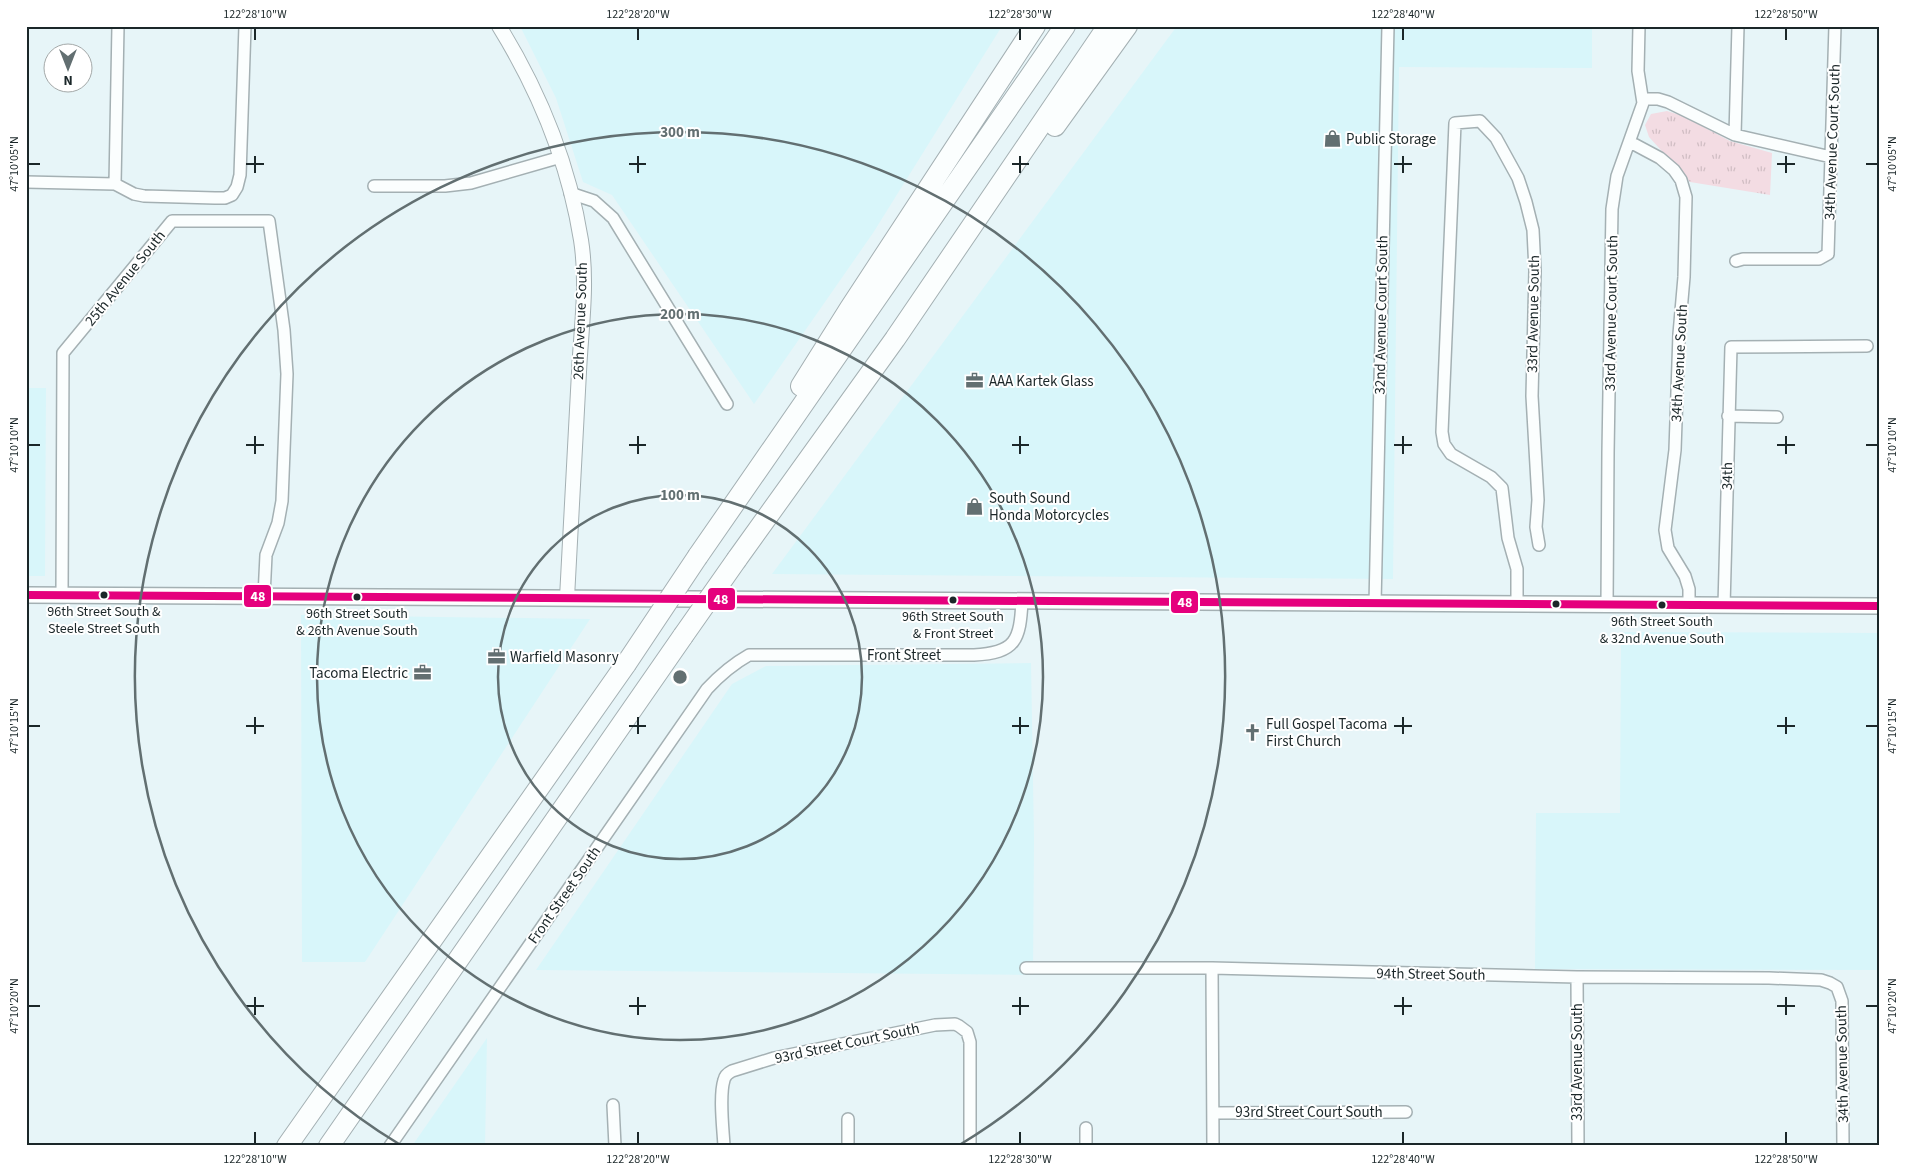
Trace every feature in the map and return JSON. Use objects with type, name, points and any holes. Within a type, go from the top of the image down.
[{"type":"highway","points":[[717,531],[784,414],[845,316],[1035,26]]},
{"type":"highway","points":[[287,1146],[626,664],[698,556],[1065,26]]},
{"type":"highway","points":[[329,1146],[683,636],[894,339],[1108,26]]},
{"type":"highway","points":[[894,339],[1093,76],[1127,26]]},
{"type":"main road","points":[[26,595],[1880,606]]},
{"type":"street","points":[[115,184],[118,26]]},
{"type":"street","points":[[26,182],[115,184],[134,194],[159,198],[220,198],[235,192],[240,175],[245,26]]},
{"type":"street","name":"26th Avenue South","points":[[499,26],[532,87],[560,157],[581,242],[583,294],[567,598]]},
{"type":"street","name":"32nd Avenue Court South","points":[[1375,604],[1388,26]]},
{"type":"street","name":"33rd Avenue Court South","points":[[1607,605],[1612,209],[1615,182],[1641,113],[1643,99],[1638,71],[1638,26]]},
{"type":"street","points":[[1735,135],[1738,26]]},
{"type":"street","name":"34th Avenue Court South","points":[[1736,261],[1743,259],[1820,259],[1826,256],[1829,250],[1835,26]]},
{"type":"street","points":[[1643,99],[1658,99],[1668,102],[1735,135],[1831,157]]},
{"type":"street","name":"33rd Avenue South","points":[[1517,604],[1517,571],[1507,534],[1502,489],[1499,483],[1489,476],[1451,454],[1444,444],[1442,432],[1456,123],[1480,121],[1496,138],[1518,178],[1532,230],[1535,271],[1532,396],[1538,500],[1536,527],[1539,545]]},
{"type":"street","name":"34th Avenue South","points":[[1630,142],[1660,158],[1674,170],[1681,180],[1686,197],[1684,278],[1679,340],[1675,450],[1665,530],[1668,548],[1685,576],[1689,589],[1689,605]]},
{"type":"street","points":[[374,186],[444,186],[471,183],[560,157]]},
{"type":"street","points":[[570,193],[594,201],[613,218],[727,404]]},
{"type":"street","name":"25th Avenue South","points":[[62,596],[63,353],[172,221],[270,221],[284,330],[287,374],[282,501],[278,523],[266,555],[264,596]]},
{"type":"street","name":"34th","points":[[1724,606],[1731,347],[1867,346]]},
{"type":"street","points":[[1728,416],[1777,418]]},
{"type":"street","name":"Front Street","points":[[749,655],[991,654],[1004,650],[1014,640],[1021,621],[1022,601]]},
{"type":"street","name":"Front Street South","points":[[390,1146],[707,689],[734,664],[749,655]]},
{"type":"street","name":"94th Street South","points":[[1026,968],[1212,968],[1577,978],[1815,980],[1826,981],[1834,985]]},
{"type":"street","points":[[1212,968],[1213,1146]]},
{"type":"street","name":"33rd Avenue South","points":[[1577,978],[1578,1146]]},
{"type":"street","name":"34th Avenue South","points":[[1834,985],[1840,993],[1842,1006],[1844,1146]]},
{"type":"street","name":"93rd Street Court South","points":[[724,1146],[724,1079],[732,1071],[774,1058],[921,1027],[955,1024],[969,1035],[970,1042],[970,1146]]},
{"type":"street","points":[[614,1105],[615,1146]]},
{"type":"street","name":"93rd Street Court South","points":[[1213,1113],[1406,1112]]},
{"type":"street","points":[[848,1119],[848,1146]]},
{"type":"street","points":[[1086,1128],[1086,1146]]},
{"type":"shaded area","points":[[520,26],[1002,26],[873,233],[754,404],[612,195],[583,182],[556,98]]},
{"type":"shaded area","points":[[1177,26],[1592,26],[1592,68],[1399,67],[1393,579],[772,574]]},
{"type":"shaded area","points":[[26,388],[46,388],[45,576],[26,576]]},
{"type":"shaded area","points":[[301,615],[590,619],[365,962],[302,962]]},
{"type":"shaded area","points":[[1621,632],[1880,633],[1880,970],[1535,969],[1536,813],[1620,813]]},
{"type":"shaded area","points":[[1031,663],[1034,838],[1033,975],[536,970],[732,684],[766,666]]},
{"type":"shaded area","points":[[487,1038],[485,1146],[412,1146]]},
{"type":"green space","points":[[1667,111],[1683,116],[1730,141],[1772,153],[1770,195],[1690,182],[1649,137],[1645,125],[1651,114]]},
{"type":"transit line","name":"48","points":[[26,595],[1880,606]]},
{"type":"place","name":"Public Storage","points":[[1332,139]]},
{"type":"place","name":"AAA Kartek Glass","points":[[975,381]]},
{"type":"place","name":"South Sound Honda Motorcycles","points":[[975,507]]},
{"type":"place","name":"96th Street South & Steele Street South","points":[[104,595]]},
{"type":"place","name":"96th Street South & 26th Avenue South","points":[[357,597]]},
{"type":"place","name":"96th Street South & Front Street","points":[[953,600]]},
{"type":"place","name":"96th Street South & 32nd Avenue South","points":[[1662,605]]},
{"type":"place","name":"Warfield Masonry","points":[[496,657]]},
{"type":"place","name":"Tacoma Electric","points":[[422,673]]},
{"type":"place","name":"Full Gospel Tacoma First Church","points":[[1252,733]]}]
